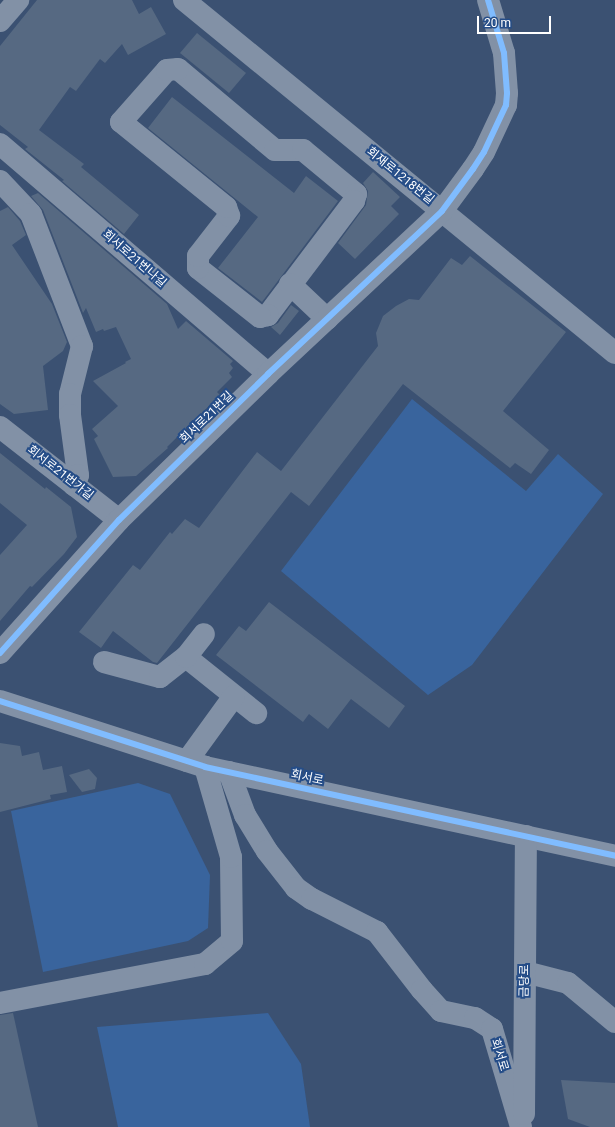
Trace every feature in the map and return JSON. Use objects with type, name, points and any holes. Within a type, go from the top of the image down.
[{"type":"street","points":[[0,21],[18,0]]},
{"type":"street","name":"회재로1218번길","points":[[184,0],[615,353]]},
{"type":"street","name":"회서로21번길","points":[[0,653],[119,520],[268,374],[442,210],[473,169],[484,152],[506,104],[504,53],[488,0]]},
{"type":"street","points":[[178,69],[275,150],[303,150],[356,194],[354,201],[290,284],[268,314],[260,317],[198,268],[198,256],[229,216],[226,207],[122,122],[167,70],[178,69]]},
{"type":"street","name":"회서로21번나길","points":[[0,147],[268,374]]},
{"type":"street","points":[[0,182],[30,214],[82,346],[70,394],[70,415],[78,475],[74,485]]},
{"type":"street","points":[[290,284],[327,319]]},
{"type":"street","name":"회서로21번가길","points":[[0,427],[119,520]]},
{"type":"street","points":[[104,662],[160,676],[186,658],[204,634]]},
{"type":"street","points":[[186,658],[256,713]]},
{"type":"street","points":[[0,1003],[205,964],[232,941],[232,857],[196,764],[234,696]]},
{"type":"street","name":"회서로","points":[[0,701],[196,764],[615,856]]},
{"type":"street","name":"회서로","points":[[229,772],[245,815],[267,851],[296,888],[312,899],[377,932],[422,990],[441,1010],[475,1018],[492,1029],[522,1127]]},
{"type":"street","name":"금당로","points":[[522,1127],[526,836]]},
{"type":"street","points":[[525,972],[568,983],[615,1022]]},
{"type":"shaded area","points":[[412,399],[526,491],[558,454],[603,494],[472,665],[428,695],[281,571]]},
{"type":"shaded area","points":[[138,783],[170,794],[210,875],[208,928],[188,941],[43,972],[11,811]]},
{"type":"shaded area","points":[[268,1013],[301,1064],[310,1127],[118,1127],[97,1027]]},
{"type":"building","points":[[37,0],[132,0],[139,14],[151,7],[166,34],[128,55],[122,44],[105,63],[100,59],[76,91],[70,87],[39,130],[84,164],[81,167],[139,215],[124,234],[62,181],[64,180],[25,149],[28,147],[0,125],[0,46]]},
{"type":"building","points":[[197,33],[246,73],[229,93],[180,53]]},
{"type":"building","points":[[172,97],[294,193],[306,176],[338,201],[262,302],[218,268],[258,217],[148,128]]},
{"type":"building","points":[[373,172],[400,197],[391,206],[399,214],[355,259],[338,243],[366,205],[368,191],[363,183]]},
{"type":"building","points":[[38,193],[167,304],[178,329],[186,321],[233,361],[230,364],[233,368],[229,373],[232,377],[217,392],[220,395],[167,447],[168,448],[136,476],[113,477],[94,439],[98,436],[92,429],[118,406],[93,381],[131,359],[116,327],[104,331],[103,329],[96,332],[86,308],[83,313],[43,210],[31,196]]},
{"type":"building","points":[[8,207],[20,221],[26,235],[12,245],[52,304],[67,342],[63,351],[43,366],[48,410],[14,414],[0,404],[0,211]]},
{"type":"building","points":[[470,256],[566,332],[503,411],[549,450],[531,474],[515,463],[510,468],[403,384],[309,506],[291,492],[157,663],[153,662],[113,631],[101,648],[79,632],[133,565],[140,570],[170,532],[172,534],[185,519],[199,528],[257,452],[281,471],[378,346],[376,333],[383,316],[396,306],[409,299],[419,300],[451,258],[462,265]]},
{"type":"building","points":[[291,305],[299,311],[280,335],[271,327],[278,323]]},
{"type":"building","points":[[0,453],[45,489],[46,487],[71,507],[77,537],[64,554],[32,587],[30,586],[0,621],[0,555],[27,525],[0,503]]},
{"type":"building","points":[[269,602],[405,706],[389,728],[351,699],[328,729],[309,714],[303,722],[216,655],[239,626],[246,631]]},
{"type":"building","points":[[0,743],[20,746],[22,756],[39,752],[43,770],[62,766],[67,792],[50,795],[51,799],[0,812]]},
{"type":"building","points":[[89,769],[97,778],[95,789],[82,792],[69,775]]},
{"type":"building","points":[[13,1013],[38,1127],[0,1127],[0,1015]]},
{"type":"building","points":[[561,1080],[615,1083],[615,1127],[590,1127],[568,1119]]},
{"type":"cycle path","points":[[0,653],[119,520],[268,374],[442,211],[484,152],[506,105],[507,93],[504,53],[488,0]]},
{"type":"cycle path","points":[[0,701],[205,767],[615,856]]}]
